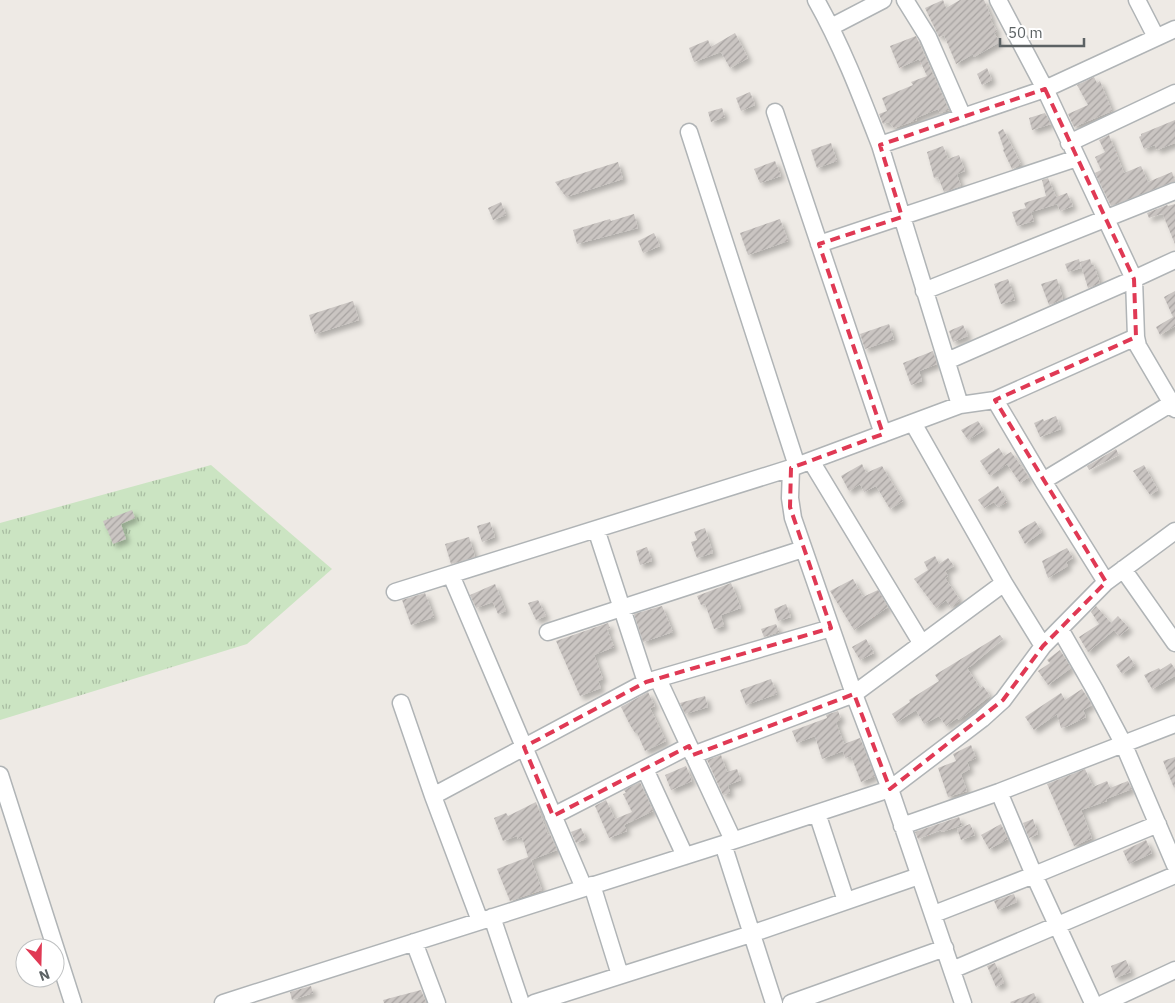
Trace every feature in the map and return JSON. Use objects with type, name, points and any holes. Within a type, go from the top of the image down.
[{"type":"street","points":[[816,0],[831,27],[880,146],[960,405]]},
{"type":"street","points":[[831,27],[884,0]]},
{"type":"street","points":[[905,0],[928,37],[963,117]]},
{"type":"street","points":[[998,0],[1045,89],[1134,280],[1136,338],[1142,354],[1174,406],[1042,481]]},
{"type":"street","points":[[1137,0],[1156,37]]},
{"type":"street","points":[[880,146],[1045,89],[1175,29]]},
{"type":"street","points":[[820,244],[902,217],[1073,150],[1175,93]]},
{"type":"street","points":[[775,112],[883,434]]},
{"type":"street","points":[[689,132],[800,465],[922,644]]},
{"type":"street","points":[[924,291],[1175,191]]},
{"type":"street","points":[[946,361],[1134,280],[1175,260]]},
{"type":"street","points":[[395,592],[800,465],[960,405],[995,400],[1136,338]]},
{"type":"street","points":[[995,400],[1042,481],[1106,582]]},
{"type":"street","points":[[913,423],[1004,583],[1043,646]]},
{"type":"street","points":[[800,465],[790,506],[854,694],[934,914],[963,1003]]},
{"type":"street","points":[[596,529],[622,608],[652,681],[691,751],[728,842],[751,934],[774,1003]]},
{"type":"street","points":[[223,1003],[890,789],[982,719],[1003,700],[1043,646],[1106,582],[1175,531]]},
{"type":"street","points":[[548,632],[804,549]]},
{"type":"street","points":[[1123,569],[1175,643]]},
{"type":"street","points":[[451,574],[553,816],[588,887],[620,975]]},
{"type":"street","points":[[553,816],[645,768],[854,694],[1004,583]]},
{"type":"street","points":[[433,796],[652,681],[831,628]]},
{"type":"street","points":[[1060,629],[1123,743],[1175,865]]},
{"type":"street","points":[[401,703],[433,796],[521,1003]]},
{"type":"street","points":[[902,826],[999,792],[1175,724]]},
{"type":"street","points":[[645,768],[685,856]]},
{"type":"street","points":[[0,775],[73,1003]]},
{"type":"street","points":[[999,792],[1034,876],[1093,1003]]},
{"type":"street","points":[[817,813],[846,901]]},
{"type":"street","points":[[934,914],[1034,876],[1158,824]]},
{"type":"street","points":[[534,1003],[751,934],[919,876]]},
{"type":"street","points":[[952,970],[1175,876]]},
{"type":"street","points":[[414,942],[437,1003]]},
{"type":"street","points":[[791,1003],[945,948]]},
{"type":"street","points":[[1104,1003],[1175,970]]},
{"type":"highlighted area","points":[[1045,89],[1134,279],[1136,337],[995,400],[1106,582],[1043,646],[1003,700],[890,789],[854,694],[693,755],[689,746],[553,816],[524,747],[646,682],[831,628],[790,507],[791,468],[883,434],[819,244],[902,217],[880,145]]},
{"type":"green space","points":[[211,465],[332,569],[247,644],[0,720],[0,523]]},
{"type":"building","points":[[943,0],[946,8],[960,0],[984,0],[992,19],[990,19],[997,31],[994,33],[1000,42],[974,57],[973,54],[956,64],[944,35],[939,37],[925,8]]},
{"type":"building","points":[[735,33],[748,58],[730,68],[721,52],[694,62],[689,48],[708,40],[711,47]]},
{"type":"building","points":[[916,36],[949,110],[940,113],[938,109],[916,118],[917,120],[894,128],[889,122],[883,124],[879,114],[887,111],[882,98],[913,85],[911,82],[927,76],[919,59],[899,68],[890,46]]},
{"type":"building","points":[[987,68],[992,80],[982,85],[977,74]]},
{"type":"building","points":[[1094,77],[1097,83],[1100,81],[1112,111],[1074,127],[1068,114],[1088,105],[1077,85]]},
{"type":"building","points":[[750,92],[755,105],[741,111],[736,98]]},
{"type":"building","points":[[722,108],[725,117],[711,122],[708,112]]},
{"type":"building","points":[[1045,113],[1051,124],[1032,130],[1029,118]]},
{"type":"building","points":[[1175,120],[1175,143],[1157,150],[1155,145],[1144,149],[1139,137],[1141,134]]},
{"type":"building","points":[[1003,129],[1021,164],[1012,169],[1003,150],[998,132]]},
{"type":"building","points":[[1109,135],[1124,173],[1141,166],[1148,182],[1172,172],[1175,181],[1111,206],[1095,173],[1101,170],[1095,157],[1105,152],[1099,140]]},
{"type":"building","points":[[831,143],[837,161],[817,168],[811,150]]},
{"type":"building","points":[[943,146],[948,159],[959,155],[965,171],[957,174],[961,186],[944,192],[938,177],[934,178],[927,152]]},
{"type":"building","points":[[775,161],[781,176],[760,183],[754,169]]},
{"type":"building","points":[[618,162],[623,179],[566,197],[555,182]]},
{"type":"building","points":[[1048,178],[1056,197],[1067,193],[1073,206],[1060,211],[1057,204],[1031,212],[1034,221],[1017,226],[1012,212],[1026,208],[1024,203],[1046,196],[1042,180]]},
{"type":"building","points":[[501,202],[506,215],[493,220],[488,208]]},
{"type":"building","points":[[1175,204],[1175,244],[1163,215],[1149,218],[1147,213]]},
{"type":"building","points":[[634,214],[638,228],[577,244],[573,230]]},
{"type":"building","points":[[780,219],[788,241],[748,255],[740,233]]},
{"type":"building","points":[[654,233],[660,246],[643,253],[638,241]]},
{"type":"building","points":[[1079,259],[1081,268],[1068,272],[1065,264]]},
{"type":"building","points":[[1090,259],[1100,283],[1088,288],[1080,262]]},
{"type":"building","points":[[1008,279],[1015,300],[1001,304],[994,284]]},
{"type":"building","points":[[1057,279],[1063,299],[1049,305],[1041,284]]},
{"type":"building","points":[[1175,291],[1175,326],[1160,335],[1156,327],[1173,317],[1164,297]]},
{"type":"building","points":[[353,301],[359,320],[315,334],[309,315]]},
{"type":"building","points":[[889,324],[894,339],[865,349],[860,334]]},
{"type":"building","points":[[963,325],[968,336],[953,342],[949,331]]},
{"type":"building","points":[[933,351],[937,364],[919,371],[922,381],[911,385],[903,363]]},
{"type":"building","points":[[1056,416],[1061,429],[1040,437],[1034,423]]},
{"type":"building","points":[[978,421],[984,430],[968,440],[961,430]]},
{"type":"building","points":[[999,448],[1004,456],[1011,452],[1029,477],[1020,483],[1007,464],[990,476],[980,461]]},
{"type":"building","points":[[1116,449],[1119,455],[1089,470],[1087,466]]},
{"type":"building","points":[[862,464],[866,473],[882,466],[903,501],[890,509],[876,486],[864,492],[860,484],[849,491],[841,476]]},
{"type":"building","points":[[1144,465],[1158,490],[1150,495],[1133,471]]},
{"type":"building","points":[[998,486],[1007,502],[998,507],[994,502],[984,508],[978,500]]},
{"type":"building","points":[[132,510],[135,518],[121,524],[126,539],[113,544],[103,521]]},
{"type":"building","points":[[1035,521],[1042,532],[1025,544],[1018,531]]},
{"type":"building","points":[[490,522],[495,537],[482,542],[477,526]]},
{"type":"building","points":[[705,528],[713,553],[697,558],[691,542],[697,540],[694,532]]},
{"type":"building","points":[[469,537],[475,557],[451,564],[445,544]]},
{"type":"building","points":[[647,547],[652,561],[640,565],[636,551]]},
{"type":"building","points":[[1067,548],[1073,558],[1066,562],[1068,566],[1048,578],[1042,561]]},
{"type":"building","points":[[935,556],[939,564],[948,558],[954,566],[945,571],[948,576],[945,578],[960,600],[951,607],[946,600],[936,608],[914,579],[928,570],[924,562]]},
{"type":"building","points":[[853,579],[863,597],[878,590],[888,607],[854,630],[830,591]]},
{"type":"building","points":[[731,583],[741,608],[721,615],[724,626],[714,629],[705,604],[701,605],[697,596]]},
{"type":"building","points":[[495,584],[506,611],[498,614],[493,602],[476,608],[470,595]]},
{"type":"building","points":[[425,593],[434,617],[411,625],[402,600]]},
{"type":"building","points":[[538,600],[546,616],[536,620],[528,603]]},
{"type":"building","points":[[786,604],[791,617],[778,621],[774,609]]},
{"type":"building","points":[[662,606],[673,632],[643,642],[634,614]]},
{"type":"building","points":[[1096,606],[1111,623],[1118,616],[1129,628],[1119,636],[1114,630],[1088,652],[1079,637],[1099,624],[1091,612]]},
{"type":"building","points":[[608,623],[610,628],[607,629],[614,647],[594,655],[603,679],[598,681],[601,688],[580,696],[556,641]]},
{"type":"building","points":[[776,624],[779,632],[764,637],[761,629]]},
{"type":"building","points":[[1000,635],[1003,639],[967,668],[980,688],[983,686],[990,696],[959,720],[957,718],[946,726],[939,716],[924,724],[916,710],[897,722],[892,714],[910,702],[909,700],[939,681],[935,675]]},
{"type":"building","points":[[866,639],[874,653],[860,660],[852,647]]},
{"type":"building","points":[[1060,650],[1071,668],[1048,685],[1038,671],[1050,663],[1047,660]]},
{"type":"building","points":[[1129,656],[1135,665],[1122,674],[1116,665]]},
{"type":"building","points":[[1171,663],[1175,669],[1175,676],[1152,689],[1144,675],[1159,668],[1160,670]]},
{"type":"building","points":[[771,679],[777,694],[746,705],[740,690]]},
{"type":"building","points":[[1082,689],[1092,705],[1083,710],[1086,717],[1068,726],[1061,728],[1057,714],[1034,730],[1025,717],[1061,693],[1065,700]]},
{"type":"building","points":[[648,692],[655,706],[650,708],[666,741],[645,751],[637,733],[635,733],[630,725],[621,707]]},
{"type":"building","points":[[705,696],[708,707],[685,714],[680,703]]},
{"type":"building","points":[[838,711],[841,719],[836,722],[844,744],[860,738],[875,776],[861,782],[851,756],[845,758],[843,751],[822,759],[815,736],[797,743],[792,731],[827,718],[826,715]]},
{"type":"building","points":[[971,745],[976,758],[967,762],[970,769],[961,774],[967,791],[948,797],[938,768],[956,761],[953,754]]},
{"type":"building","points":[[721,755],[727,772],[737,769],[741,780],[728,785],[730,793],[723,795],[707,760]]},
{"type":"building","points":[[1175,757],[1175,787],[1174,788],[1163,761]]},
{"type":"building","points":[[686,766],[692,781],[671,790],[665,775]]},
{"type":"building","points":[[1085,769],[1093,787],[1107,781],[1110,788],[1128,781],[1132,789],[1106,799],[1107,801],[1081,810],[1092,838],[1074,846],[1047,784]]},
{"type":"building","points":[[640,782],[653,811],[624,825],[627,831],[609,838],[595,806],[606,800],[615,819],[632,812],[623,794],[626,793],[624,790]]},
{"type":"building","points":[[536,802],[548,835],[550,834],[557,850],[531,860],[542,890],[510,901],[497,869],[528,857],[522,837],[518,839],[517,836],[503,841],[494,818],[506,813],[508,816]]},
{"type":"building","points":[[959,817],[962,825],[942,832],[941,830],[918,839],[915,832]]},
{"type":"building","points":[[1033,819],[1038,834],[1029,838],[1023,823]]},
{"type":"building","points":[[970,824],[975,835],[961,840],[957,829]]},
{"type":"building","points":[[1001,824],[1008,839],[989,849],[981,835]]},
{"type":"building","points":[[581,828],[586,839],[576,843],[571,832]]},
{"type":"building","points":[[1146,840],[1152,853],[1129,864],[1123,851]]},
{"type":"building","points":[[1014,894],[1017,902],[998,910],[994,901]]},
{"type":"building","points":[[1126,960],[1131,972],[1115,978],[1111,966]]},
{"type":"building","points":[[995,963],[1004,983],[996,987],[987,966]]},
{"type":"building","points":[[311,986],[313,993],[292,1000],[290,992]]},
{"type":"building","points":[[421,990],[426,1003],[384,1003],[383,1000]]},
{"type":"building","points":[[1034,993],[1038,1003],[1010,1002]]}]
